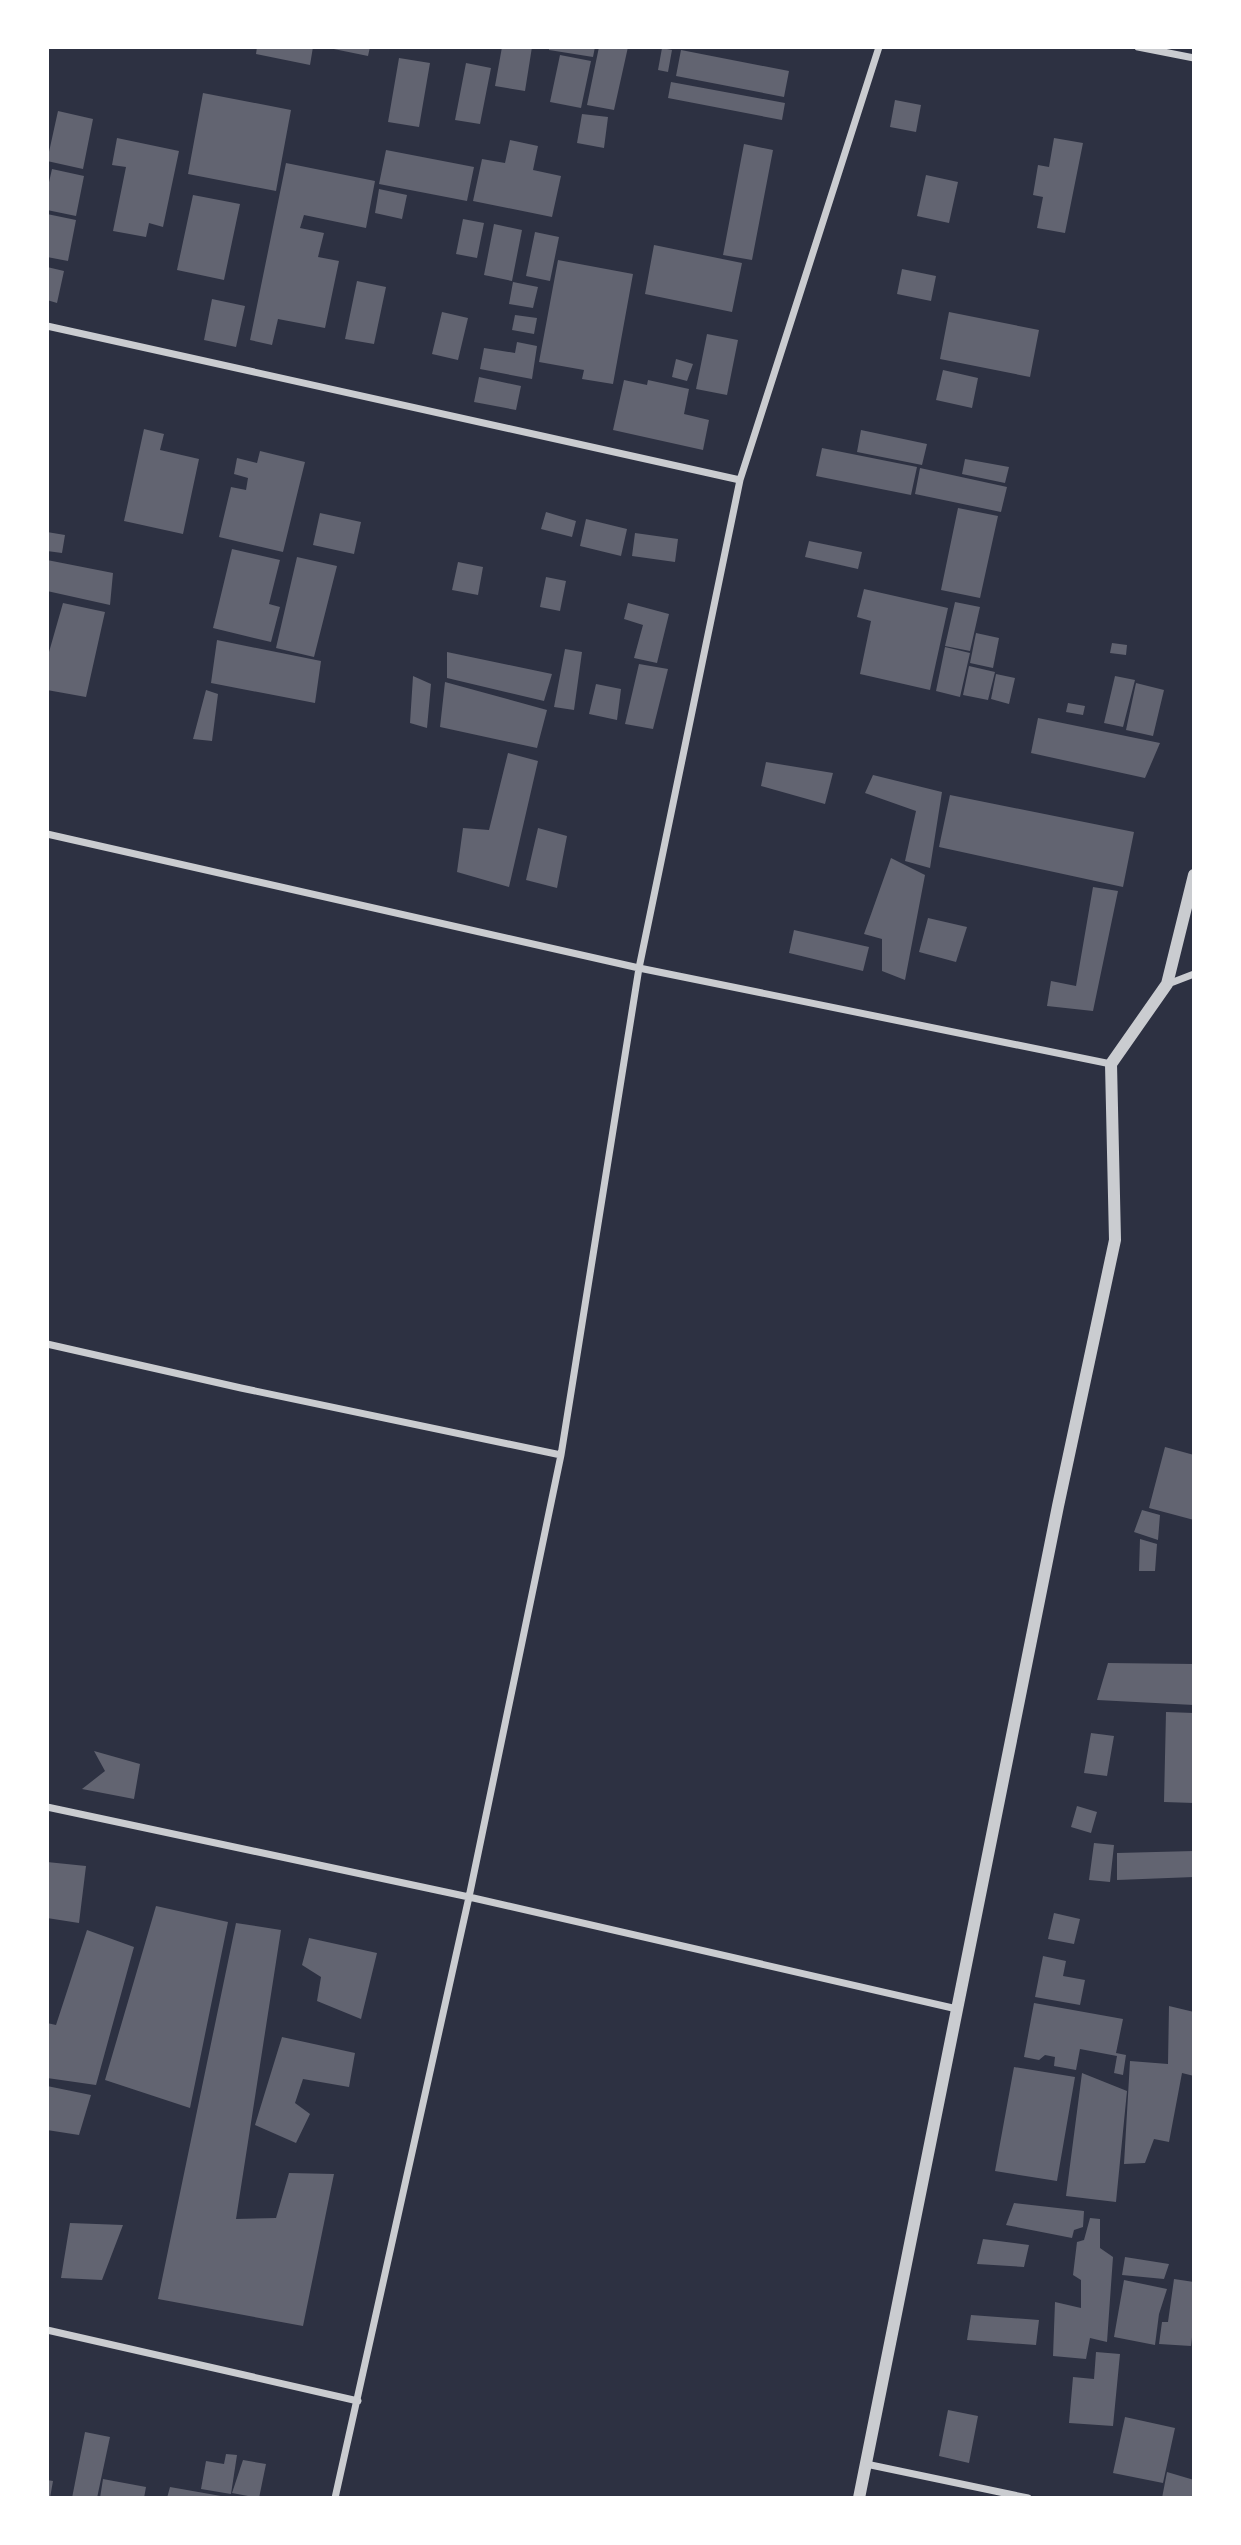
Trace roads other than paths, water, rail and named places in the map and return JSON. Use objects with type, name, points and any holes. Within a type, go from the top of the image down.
[{"type":"street","points":[[335,2498],[469,1896],[561,1455],[639,968],[740,480],[879,47]]},
{"type":"street","points":[[1138,47],[1194,58]]},
{"type":"street","points":[[47,326],[740,480]]},
{"type":"street","points":[[47,834],[639,968],[1111,1064]]},
{"type":"street","points":[[859,2498],[1077,1415],[1115,1240],[1111,1064],[1167,984],[1194,875]]},
{"type":"street","points":[[1167,984],[1194,974]]},
{"type":"street","points":[[47,1344],[561,1455]]},
{"type":"street","points":[[47,1807],[469,1896],[957,2009]]},
{"type":"street","points":[[47,2330],[358,2400]]},
{"type":"street","points":[[866,2464],[1028,2498]]}]
